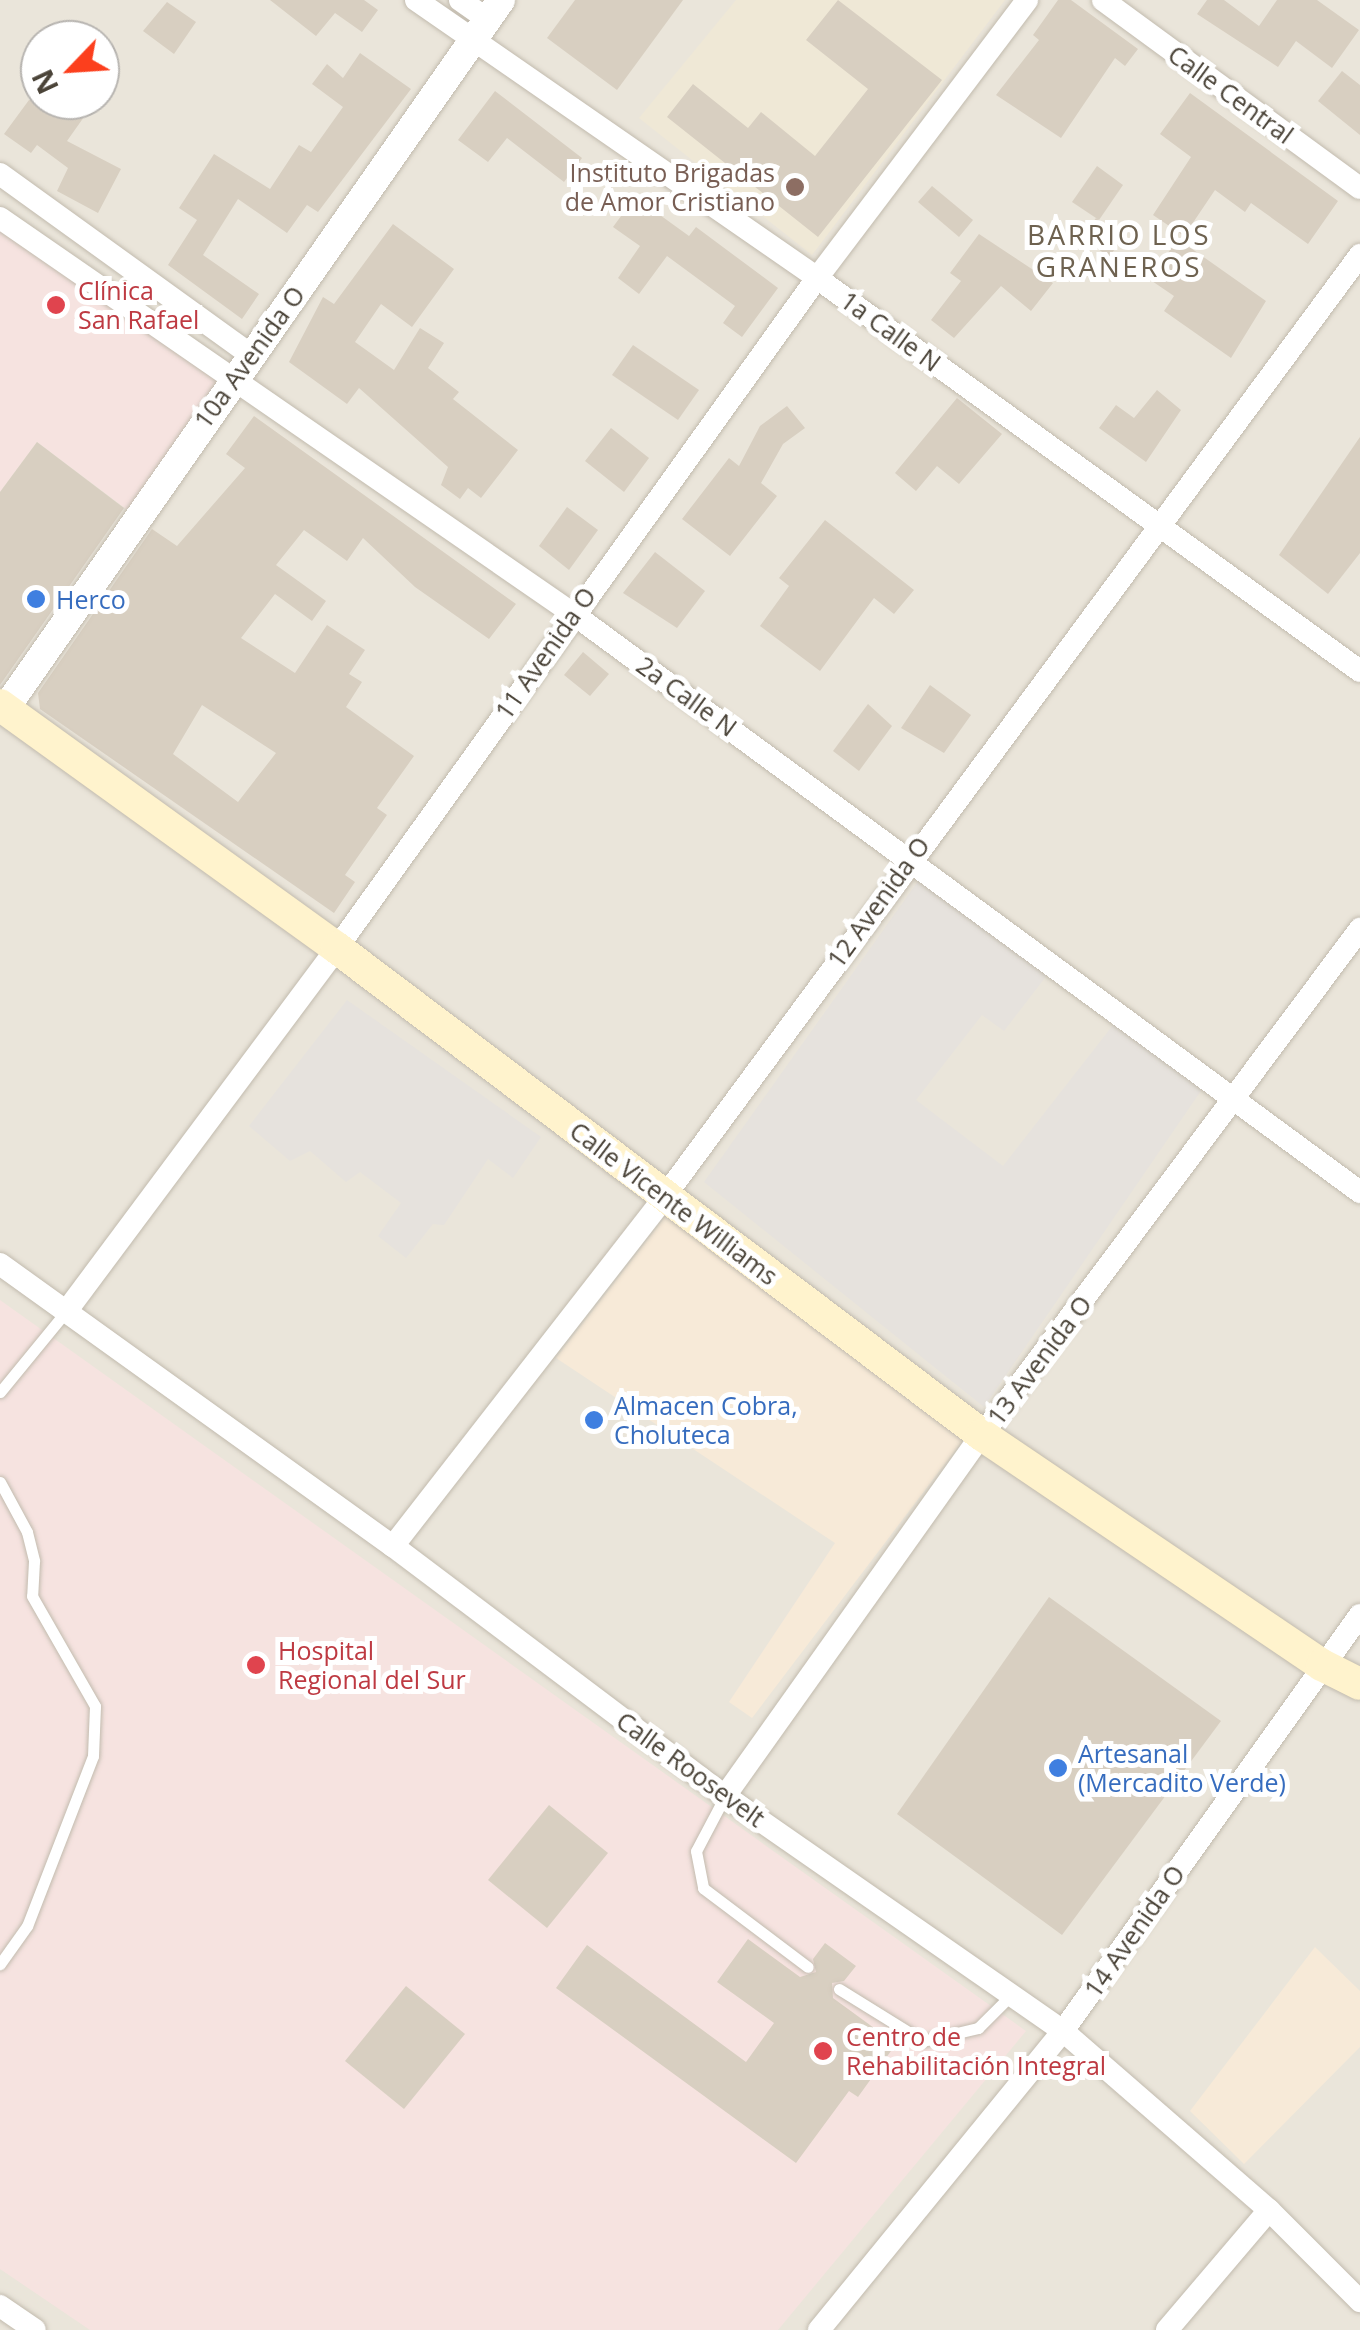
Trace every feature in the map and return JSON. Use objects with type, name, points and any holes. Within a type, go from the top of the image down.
[{"type":"main road","name":"Calle Vicente Williams","points":[[2,710],[337,948],[982,1435],[1322,1665],[1360,1684]]},
{"type":"street","name":"1a Calle N","points":[[416,0],[487,20]]},
{"type":"street","name":"1a Calle N","points":[[460,0],[817,278],[1360,672]]},
{"type":"street","name":"11 Avenida O","points":[[68,1309],[337,948],[572,613],[817,278],[1027,0]]},
{"type":"street","name":"Calle Central","points":[[1103,0],[1360,188]]},
{"type":"street","name":"10a Avenida O","points":[[2,710],[487,20]]},
{"type":"street","points":[[0,174],[252,356]]},
{"type":"street","name":"2a Calle N","points":[[0,218],[572,613],[1236,1096],[1360,1192]]},
{"type":"street","name":"12 Avenida O","points":[[393,1546],[665,1196],[910,857],[1360,255]]},
{"type":"street","name":"13 Avenida O","points":[[725,1796],[982,1435],[1360,929]]},
{"type":"street","name":"Calle Roosevelt","points":[[0,1264],[68,1309],[393,1546],[725,1796],[1063,2031],[1269,2210],[1360,2302]]},
{"type":"street","name":"14 Avenida O","points":[[819,2330],[1063,2031],[1360,1614]]},
{"type":"street","points":[[1168,2330],[1269,2210]]},
{"type":"street","points":[[0,2306],[35,2330]]},
{"type":"lane","points":[[1,1388],[68,1309]]},
{"type":"lane","points":[[0,1482],[27,1532],[34,1561],[32,1596],[95,1706],[94,1756],[26,1926],[0,1964]]},
{"type":"lane","points":[[725,1796],[696,1851],[703,1888],[808,1967]]},
{"type":"lane","points":[[839,1989],[923,2041],[978,2028],[1011,1995]]},
{"type":"shaded area","points":[[0,0],[1360,0],[1360,2330],[0,2330]]},
{"type":"shaded area","name":"Instituto Brigadas de Amor Cristiano","points":[[736,0],[1005,0],[812,255],[639,118]]},
{"type":"shaded area","name":"Clínica San Rafael","points":[[0,228],[224,383],[134,515],[37,442],[0,492]]},
{"type":"shaded area","points":[[921,877],[1051,970],[1004,1031],[982,1015],[916,1100],[1003,1166],[1117,1020],[1205,1085],[984,1407],[704,1182]]},
{"type":"shaded area","points":[[347,1000],[541,1137],[513,1178],[488,1159],[444,1225],[433,1224],[406,1258],[378,1236],[401,1203],[360,1172],[346,1182],[310,1151],[290,1161],[249,1126]]},
{"type":"shaded area","points":[[666,1216],[963,1440],[752,1718],[729,1702],[835,1543],[556,1358]]},
{"type":"shaded area","name":"Hospital Regional del Sur","points":[[0,1300],[1026,2031],[778,2330],[90,2330],[0,2269]]},
{"type":"shaded area","points":[[1315,1947],[1360,1991],[1360,2047],[1244,2164],[1190,2111]]},
{"type":"building","points":[[270,0],[364,0],[378,10],[362,32],[335,13],[316,36]]},
{"type":"building","points":[[575,0],[683,0],[617,90],[547,38]]},
{"type":"building","points":[[838,0],[942,80],[818,237],[667,117],[693,84],[748,128],[761,112],[815,156],[868,89],[806,40]]},
{"type":"building","points":[[1058,0],[1071,0],[1138,49],[1125,66],[1115,58],[1061,138],[996,95],[1039,40],[1033,35]]},
{"type":"building","points":[[1207,0],[1224,0],[1259,26],[1277,0],[1317,0],[1359,30],[1332,68],[1296,41],[1278,67],[1197,14]]},
{"type":"building","points":[[167,2],[196,22],[174,54],[143,31]]},
{"type":"building","points":[[360,53],[411,89],[318,212],[307,205],[287,233],[238,199],[203,255],[259,294],[242,319],[168,265],[197,220],[179,208],[214,154],[270,189],[299,145],[311,152],[343,107],[312,84],[327,64],[343,78]]},
{"type":"building","points":[[1342,71],[1360,85],[1360,135],[1318,101]]},
{"type":"building","points":[[495,91],[582,158],[564,182],[507,138],[488,162],[458,140]]},
{"type":"building","points":[[1190,93],[1338,201],[1308,244],[1251,203],[1245,212],[1215,190],[1184,236],[1153,215],[1191,157],[1160,134]]},
{"type":"building","points":[[20,112],[20,120],[82,120],[67,141],[121,169],[98,213],[57,191],[68,168],[37,145],[31,153],[4,134]]},
{"type":"building","points":[[1097,166],[1123,185],[1099,220],[1072,202]]},
{"type":"building","points":[[932,186],[973,220],[959,237],[918,202]]},
{"type":"building","points":[[635,197],[689,236],[696,227],[778,288],[742,337],[723,323],[735,306],[667,256],[639,294],[618,278],[640,246],[613,227]]},
{"type":"building","points":[[1096,218],[1123,238],[1109,257],[1082,237]]},
{"type":"building","points":[[393,224],[454,269],[412,327],[381,304],[355,342],[394,370],[420,328],[444,343],[428,368],[459,392],[453,399],[518,450],[481,498],[468,488],[460,499],[441,485],[448,467],[359,388],[347,404],[289,362],[323,297],[334,304]]},
{"type":"building","points":[[979,234],[1053,283],[1031,311],[1001,286],[954,338],[931,320],[961,281],[950,273]]},
{"type":"building","points":[[1178,239],[1266,301],[1231,358],[1164,311],[1174,296],[1149,279]]},
{"type":"building","points":[[633,345],[699,390],[678,420],[612,375]]},
{"type":"building","points":[[1157,390],[1181,410],[1146,462],[1099,428],[1116,405],[1134,418]]},
{"type":"building","points":[[957,398],[1002,434],[959,484],[937,466],[916,491],[895,473]]},
{"type":"building","points":[[787,406],[805,428],[783,444],[761,483],[777,496],[730,556],[682,519],[729,458],[739,466],[760,426]]},
{"type":"building","points":[[254,416],[516,604],[489,639],[415,587],[363,538],[347,561],[304,530],[276,565],[326,601],[312,621],[275,594],[241,638],[295,673],[327,625],[365,650],[349,674],[362,682],[346,707],[414,756],[377,808],[387,815],[345,875],[355,882],[334,913],[40,709],[38,693],[152,529],[177,546],[245,468],[226,454]],"holes":[[[202,705],[276,753],[238,802],[173,754]]]},
{"type":"building","points":[[611,428],[649,458],[624,492],[585,461]]},
{"type":"building","points":[[1360,437],[1360,553],[1328,594],[1279,555]]},
{"type":"building","name":"Herco","points":[[37,442],[124,508],[0,685],[0,492]]},
{"type":"building","points":[[567,507],[598,530],[569,570],[539,546]]},
{"type":"building","points":[[825,520],[914,590],[894,614],[874,598],[820,671],[760,626],[789,586],[779,578]]},
{"type":"building","points":[[655,552],[705,591],[677,628],[623,593]]},
{"type":"building","points":[[583,652],[609,674],[590,696],[564,675]]},
{"type":"building","points":[[930,685],[971,715],[944,753],[901,728]]},
{"type":"building","points":[[868,704],[892,726],[859,771],[833,751]]},
{"type":"building","name":"Artesanal (Mercadito Verde)","points":[[1049,1597],[1221,1721],[1062,1935],[897,1814]]},
{"type":"building","points":[[549,1805],[608,1853],[547,1928],[488,1880]]},
{"type":"building","name":"Centro de Rehabilitación Integral","points":[[748,1939],[800,1977],[816,1972],[813,1959],[825,1943],[856,1966],[844,1981],[832,1983],[833,1998],[896,2044],[858,2097],[849,2091],[796,2163],[556,1988],[587,1945],[746,2062],[774,2023],[717,1982]]},
{"type":"building","points":[[406,1986],[465,2034],[404,2109],[345,2061]]},
{"type":"place","name":"Instituto Brigadas de Amor Cristiano","points":[[795,187]]},
{"type":"place","name":"Clínica San Rafael","points":[[56,305]]},
{"type":"place","name":"Herco","points":[[36,599]]},
{"type":"place","name":"Almacen Cobra, Choluteca","points":[[594,1420]]},
{"type":"place","name":"Hospital Regional del Sur","points":[[256,1665]]},
{"type":"place","name":"Artesanal (Mercadito Verde)","points":[[1058,1768]]},
{"type":"place","name":"Centro de Rehabilitación Integral","points":[[823,2051]]},
{"type":"district","name":"BARRIO LOS GRANEROS","points":[[1119,250]]}]
